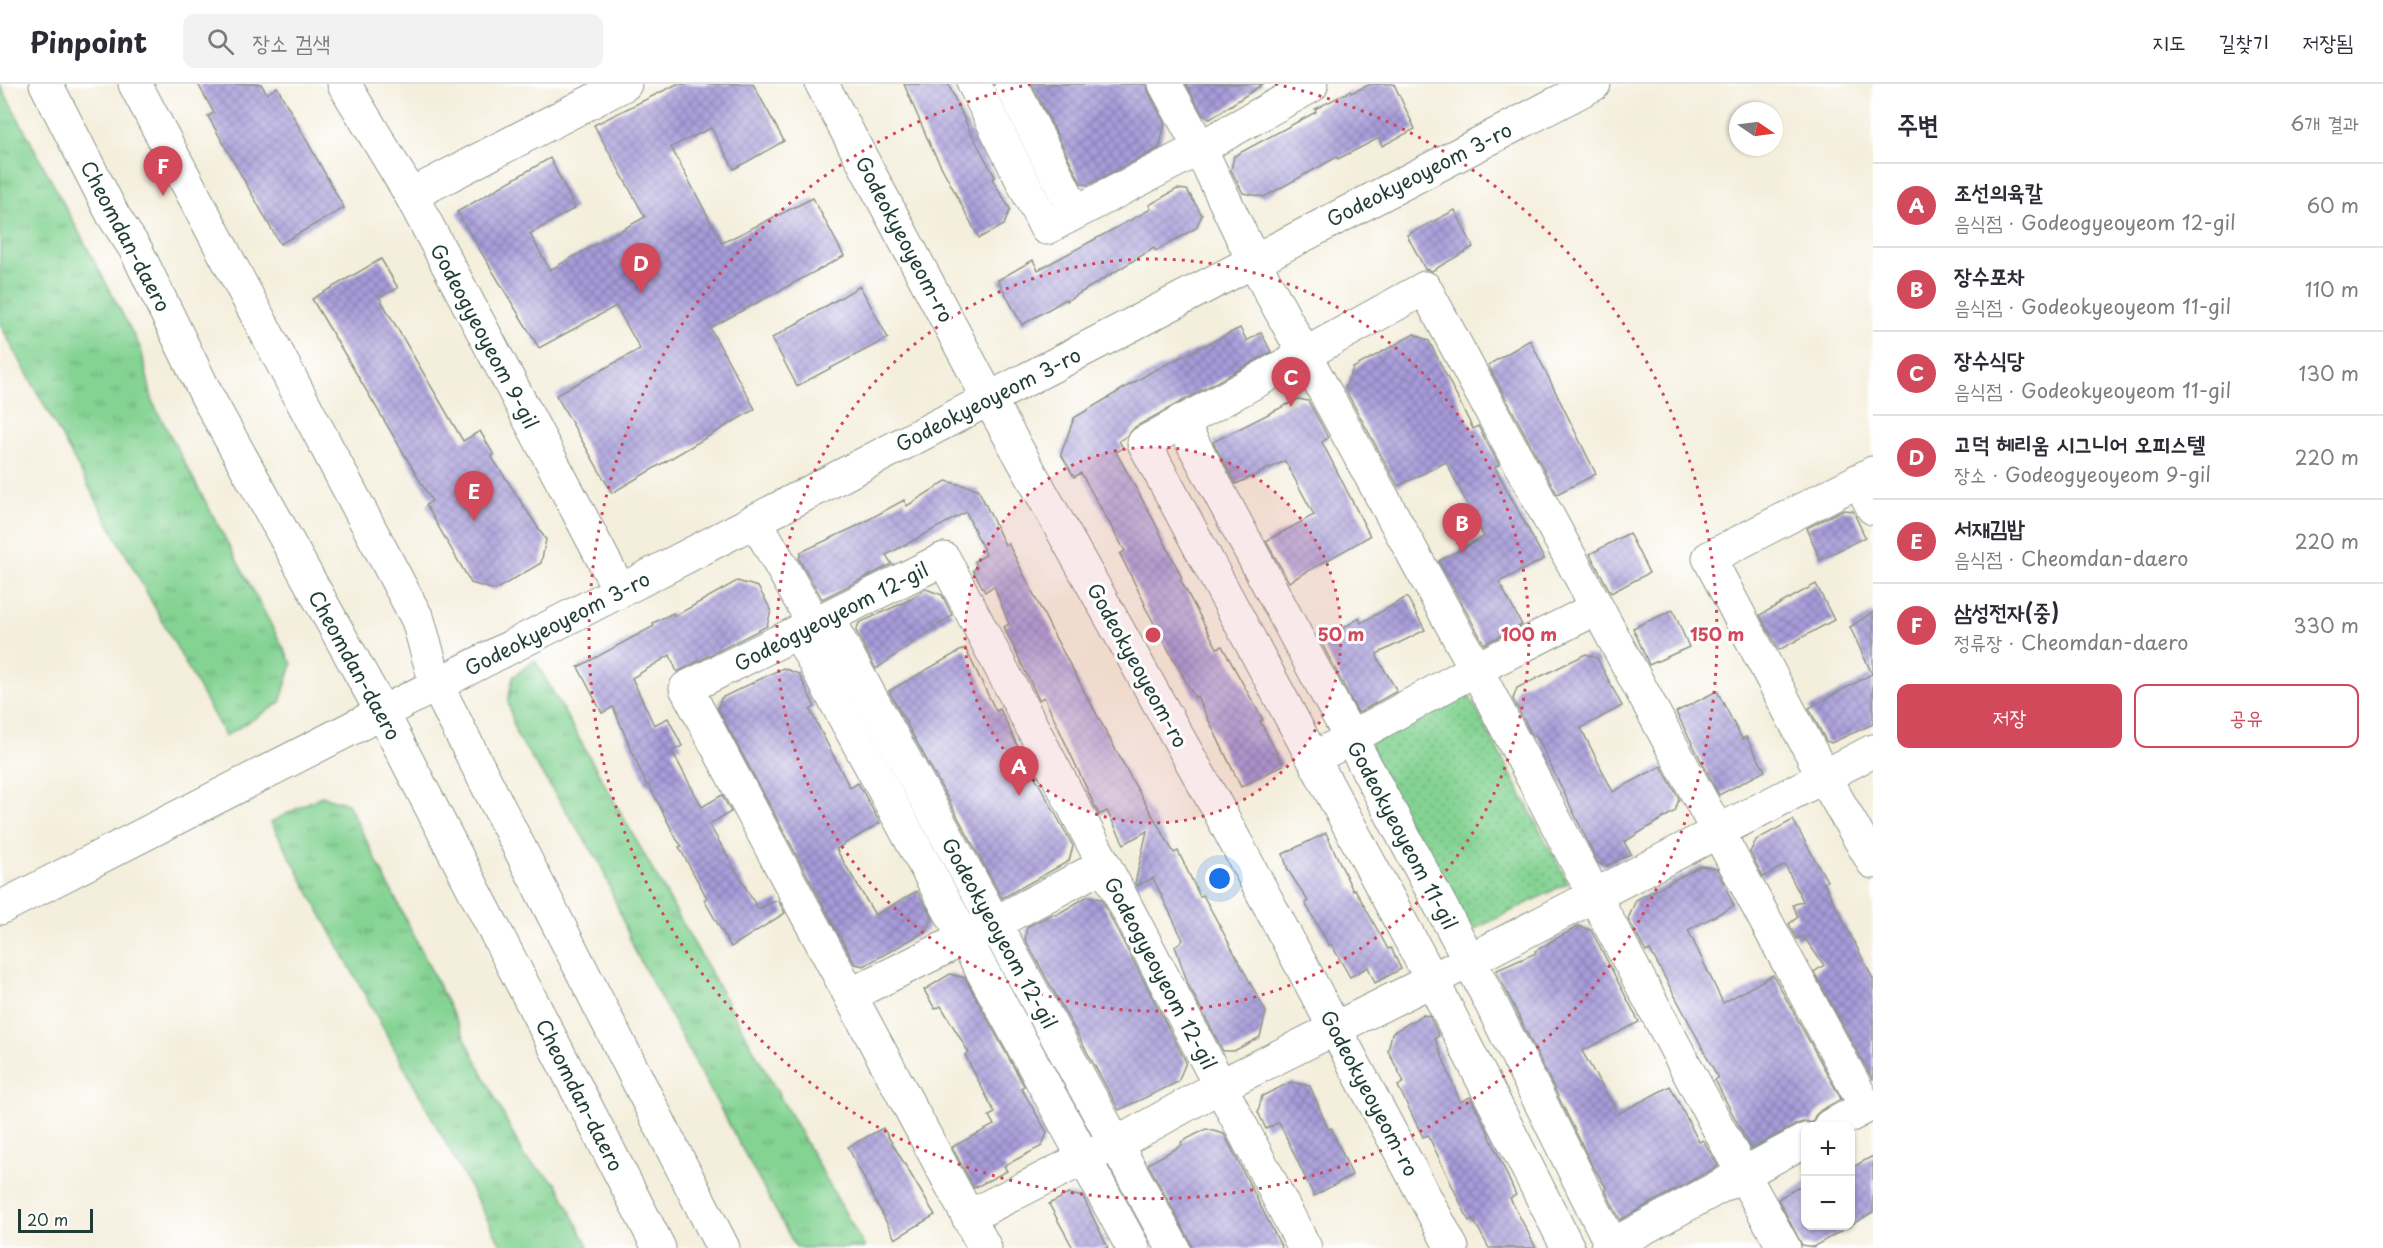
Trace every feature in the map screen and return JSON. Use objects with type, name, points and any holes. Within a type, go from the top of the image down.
[{"type":"street","name":"Cheomdan-daero","points":[[46,84],[113,215],[136,250],[207,396],[382,712],[659,1248]]},
{"type":"street","points":[[135,84],[418,620],[436,684],[723,1248]]},
{"type":"street","name":"Godeogyeoyeom 9-gil","points":[[344,84],[411,195],[620,591]]},
{"type":"street","points":[[411,195],[626,84]]},
{"type":"street","name":"Godeokyeoyeom-ro","points":[[822,84],[989,399],[1212,798],[1336,1027],[1452,1248]]},
{"type":"street","points":[[974,84],[1046,228],[1200,148],[1311,86],[1310,84]]},
{"type":"street","points":[[1011,84],[1076,212]]},
{"type":"street","points":[[1165,84],[1200,148],[1253,260],[1476,669],[1594,896],[1784,1248]]},
{"type":"street","name":"Godeokyeoyeom 3-ro","points":[[0,908],[620,591],[1594,84]]},
{"type":"street","points":[[1568,1248],[1432,980],[1144,443],[1425,288],[1866,1107],[1838,1122]]},
{"type":"street","name":"Godeokyeoyeom 11-gil","points":[[1181,421],[1469,959],[1610,1247],[1801,1143]]},
{"type":"street","points":[[1868,487],[1709,558],[1824,777],[1873,862]]},
{"type":"street","points":[[754,520],[813,625],[964,938],[1133,1248]]},
{"type":"street","name":"Godeogyeoyeom 12-gil","points":[[985,1248],[686,688],[944,559],[1305,1248]]},
{"type":"street","points":[[1312,759],[1476,669],[1597,608]]},
{"type":"street","name":"Godeokyeoyeom 12-gil","points":[[813,625],[995,923],[1173,1248]]},
{"type":"street","points":[[968,1217],[1116,1144],[1220,1086],[1432,980],[1873,751]]},
{"type":"street","points":[[850,995],[995,923],[1104,865]]},
{"type":"green space","points":[[0,84],[141,349],[153,403],[292,664],[280,703],[225,736],[0,324]]},
{"type":"green space","points":[[535,660],[865,1248],[796,1248],[635,951],[600,863],[516,734],[508,701],[513,677]]},
{"type":"green space","points":[[1467,692],[1568,883],[1463,935],[1369,744]]},
{"type":"green space","points":[[321,796],[348,804],[525,1158],[557,1184],[589,1248],[503,1248],[271,822]]},
{"type":"building","points":[[198,84],[261,84],[267,94],[277,87],[344,208],[280,244],[208,116],[214,113]]},
{"type":"building","points":[[677,84],[753,84],[784,141],[734,169],[711,128],[671,147],[722,243],[813,198],[844,256],[710,328],[755,409],[612,493],[556,395],[640,349],[616,306],[539,348],[457,212],[550,158],[575,208],[530,234],[550,270],[645,217],[594,125]]},
{"type":"building","points":[[904,84],[948,84],[995,177],[992,179],[1010,209],[1004,225],[979,238],[931,147]]},
{"type":"building","points":[[1032,84],[1146,84],[1165,124],[1159,148],[1088,185],[1081,183]]},
{"type":"building","points":[[1186,84],[1263,84],[1210,119],[1203,115]]},
{"type":"building","points":[[1371,84],[1394,84],[1415,129],[1382,146],[1379,138],[1338,159],[1337,157],[1264,197],[1243,193],[1231,170],[1234,156],[1316,112],[1315,109],[1350,91],[1351,93]]},
{"type":"building","points":[[1177,189],[1187,190],[1202,215],[1196,228],[1156,251],[1154,248],[1067,301],[1066,299],[1022,325],[998,280],[1033,260],[1038,270],[1151,209],[1149,205]]},
{"type":"building","points":[[1455,210],[1473,247],[1432,271],[1425,269],[1407,235]]},
{"type":"building","points":[[381,259],[398,288],[379,297],[463,441],[480,431],[494,455],[491,456],[546,540],[541,563],[495,590],[471,583],[426,505],[432,501],[312,299]]},
{"type":"building","points":[[860,286],[888,338],[797,386],[772,338]]},
{"type":"building","points":[[1240,328],[1247,341],[1261,332],[1271,352],[1135,427],[1119,441],[1123,448],[1116,452],[1154,521],[1182,578],[1180,579],[1217,648],[1222,646],[1263,720],[1260,721],[1283,765],[1241,787],[1197,696],[1195,698],[1144,605],[1120,554],[1125,551],[1081,473],[1074,477],[1061,454],[1074,418],[1153,371]]},
{"type":"building","points":[[1414,334],[1429,341],[1473,429],[1478,426],[1499,465],[1495,467],[1544,559],[1499,582],[1522,625],[1484,644],[1439,561],[1484,537],[1446,462],[1398,486],[1345,389],[1353,368]]},
{"type":"building","points":[[1530,340],[1596,474],[1557,494],[1488,365]]},
{"type":"building","points":[[1298,399],[1308,401],[1322,426],[1328,438],[1322,442],[1370,536],[1289,582],[1266,541],[1314,515],[1285,461],[1236,484],[1213,442]]},
{"type":"building","points":[[946,481],[978,489],[1005,545],[1008,543],[1054,635],[1132,780],[1174,853],[1178,851],[1200,897],[1203,895],[1266,1012],[1260,1037],[1234,1051],[1223,1051],[1188,984],[1175,946],[1183,940],[1153,878],[1137,886],[1135,883],[1147,831],[1124,844],[1107,811],[1099,815],[1044,697],[1039,700],[1004,627],[1009,624],[994,586],[985,592],[973,570],[977,568],[975,561],[986,555],[966,512],[886,555],[892,564],[822,599],[799,559],[801,552],[857,526],[904,500],[907,506]]},
{"type":"building","points":[[1842,510],[1853,511],[1865,537],[1820,560],[1807,528]]},
{"type":"building","points":[[1629,533],[1649,573],[1611,593],[1590,554]]},
{"type":"building","points":[[737,581],[758,587],[771,610],[767,626],[677,672],[670,655],[632,678],[654,725],[668,718],[682,746],[672,751],[702,807],[722,795],[731,812],[709,824],[758,909],[778,900],[785,913],[731,947],[704,900],[707,898],[679,847],[682,846],[649,785],[647,786],[613,707],[602,713],[578,667],[654,626],[653,623],[673,613],[675,616]]},
{"type":"building","points":[[1816,584],[1834,620],[1779,650],[1760,615]]},
{"type":"building","points":[[926,589],[942,595],[952,615],[876,669],[856,631],[859,623],[907,601]]},
{"type":"building","points":[[1407,597],[1425,630],[1377,654],[1397,691],[1358,713],[1321,642],[1359,618],[1361,623]]},
{"type":"building","points":[[1673,610],[1689,647],[1649,665],[1633,628]]},
{"type":"building","points":[[1873,612],[1873,724],[1831,743],[1826,741],[1809,708],[1872,674],[1850,627]]},
{"type":"building","points":[[965,648],[996,711],[1000,709],[1025,762],[1073,846],[1069,861],[1002,898],[889,691]]},
{"type":"building","points":[[1586,654],[1597,658],[1622,706],[1581,728],[1613,792],[1661,766],[1679,799],[1675,811],[1624,842],[1631,854],[1606,866],[1598,863],[1536,735],[1533,737],[1513,699],[1517,688]]},
{"type":"building","points":[[783,668],[799,674],[815,707],[810,710],[850,788],[858,783],[880,823],[836,849],[875,915],[917,891],[932,917],[926,931],[864,966],[855,964],[718,709],[721,698]]},
{"type":"building","points":[[1717,691],[1742,739],[1746,737],[1765,771],[1719,795],[1676,712]]},
{"type":"building","points":[[1793,820],[1827,881],[1824,883],[1873,979],[1873,1080],[1814,972],[1824,965],[1803,936],[1797,939],[1789,924],[1798,917],[1793,905],[1803,901],[1785,865],[1763,877],[1750,852],[1756,840]]},
{"type":"building","points":[[1326,833],[1353,891],[1355,889],[1401,969],[1375,983],[1368,967],[1350,977],[1331,944],[1329,945],[1305,903],[1308,901],[1288,870],[1283,854]]},
{"type":"building","points":[[1701,866],[1717,869],[1734,906],[1688,930],[1723,1003],[1773,975],[1841,1099],[1821,1110],[1812,1122],[1801,1122],[1751,1149],[1715,1080],[1718,1078],[1690,1024],[1650,950],[1646,952],[1628,919],[1636,900]]},
{"type":"building","points":[[1088,896],[1101,899],[1186,1062],[1178,1082],[1119,1110],[1025,939],[1027,927],[1052,914],[1056,915]]},
{"type":"building","points":[[1578,926],[1591,930],[1639,1022],[1582,1051],[1618,1114],[1670,1086],[1699,1142],[1703,1140],[1718,1166],[1620,1220],[1605,1190],[1607,1189],[1592,1165],[1497,972],[1536,953],[1535,951]]},
{"type":"building","points":[[950,974],[965,978],[1024,1086],[1021,1088],[1047,1132],[1042,1146],[1004,1166],[1007,1171],[974,1188],[952,1147],[994,1125],[989,1116],[995,1113],[965,1055],[969,1053],[941,1006],[935,1009],[924,990]]},
{"type":"building","points":[[1423,1015],[1429,1016],[1439,1036],[1435,1038],[1460,1102],[1470,1097],[1486,1128],[1516,1195],[1510,1198],[1536,1248],[1489,1248],[1473,1219],[1469,1221],[1428,1135],[1423,1137],[1398,1086],[1404,1082],[1388,1051],[1392,1033]]},
{"type":"building","points":[[1291,1082],[1310,1086],[1328,1129],[1331,1128],[1352,1175],[1314,1196],[1279,1122],[1266,1129],[1258,1112],[1262,1096]]},
{"type":"building","points":[[883,1128],[935,1215],[895,1239],[848,1147]]},
{"type":"building","points":[[1206,1129],[1224,1134],[1282,1248],[1192,1248],[1148,1164]]},
{"type":"building","points":[[1873,1156],[1873,1212],[1855,1223],[1855,1176],[1855,1166]]},
{"type":"building","points":[[1801,1185],[1801,1230],[1843,1230],[1813,1247],[1802,1245],[1778,1199]]},
{"type":"building","points":[[1068,1194],[1083,1197],[1108,1248],[1073,1248],[1049,1204]]},
{"type":"place","name":"삼성전자(중)","points":[[163,196]]},
{"type":"place","name":"고덕 헤리움 시그니어 오피스텔","points":[[641,293]]},
{"type":"place","name":"장수식당","points":[[1291,407]]},
{"type":"place","name":"서재김밥","points":[[474,521]]},
{"type":"place","name":"장수포차","points":[[1462,553]]},
{"type":"place","name":"조선의육칼","points":[[1019,796]]}]
